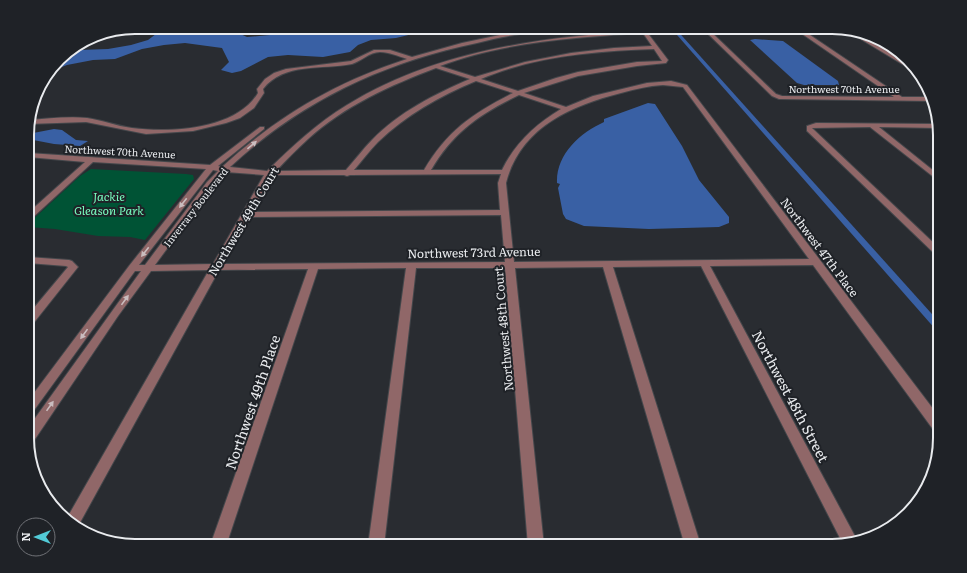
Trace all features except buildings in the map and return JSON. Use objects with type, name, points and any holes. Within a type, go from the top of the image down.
[{"type":"street","name":"Inverrary Boulevard","points":[[34,402],[132,268],[209,169],[283,112],[311,96],[364,72],[436,49],[511,34]]},
{"type":"street","name":"Inverrary Boulevard","points":[[34,429],[147,268],[222,170],[279,122],[331,91],[409,58],[492,39],[524,34]]},
{"type":"street","name":"Northwest 49th Court","points":[[75,518],[244,215],[269,173],[288,151],[311,131],[347,106],[393,82],[435,66],[490,50],[590,34]]},
{"type":"street","points":[[426,173],[435,157],[450,138],[471,120],[518,93],[596,70],[664,62],[665,60],[647,34]]},
{"type":"street","name":"Northwest 70th Avenue","points":[[711,34],[774,95],[781,98],[926,99]]},
{"type":"street","points":[[805,34],[901,98]]},
{"type":"street","points":[[862,39],[898,60]]},
{"type":"street","points":[[348,174],[360,155],[392,124],[426,102],[476,79],[519,65],[566,55],[606,49],[656,47]]},
{"type":"street","points":[[35,122],[84,120],[134,131],[154,132],[181,131],[202,128],[219,123],[247,111],[254,105],[261,93],[260,89],[264,81],[281,72],[295,68],[352,62],[378,50],[435,66],[567,109]]},
{"type":"street","name":"Northwest 48th Court","points":[[535,539],[504,212],[502,183],[504,172],[514,153],[526,139],[546,122],[567,109],[599,97],[632,88],[669,82],[679,84]]},
{"type":"street","name":"Northwest 47th Place","points":[[679,84],[685,86],[933,419]]},
{"type":"street","points":[[933,126],[816,125],[810,126],[810,130],[933,247]]},
{"type":"street","points":[[872,125],[933,174]]},
{"type":"street","name":"Northwest 70th Avenue","points":[[34,155],[209,169]]},
{"type":"street","points":[[34,211],[92,160]]},
{"type":"street","name":"Northwest 70th Avenue","points":[[34,162],[85,166],[209,169]]},
{"type":"street","points":[[209,169],[269,173],[348,174],[504,172]]},
{"type":"street","points":[[34,204],[41,205]]},
{"type":"street","points":[[244,215],[504,212]]},
{"type":"street","points":[[34,260],[69,263],[73,267],[72,271],[34,315]]},
{"type":"street","name":"Northwest 73rd Avenue","points":[[132,268],[816,262]]},
{"type":"street","name":"Northwest 48th Street","points":[[704,263],[848,538]]},
{"type":"street","points":[[607,264],[691,539]]},
{"type":"street","points":[[377,539],[411,266]]},
{"type":"street","name":"Northwest 49th Place","points":[[220,539],[314,267]]},
{"type":"green space","name":"Jackie Gleason Park","points":[[91,169],[186,174],[193,175],[194,179],[145,240],[130,237],[98,236],[55,229],[34,227],[34,218],[80,176]]},
{"type":"water","points":[[156,34],[240,34],[247,37],[274,34],[412,34],[396,38],[371,40],[358,45],[350,52],[323,57],[288,55],[268,57],[241,71],[232,73],[221,70],[229,62],[222,48],[185,43],[142,49],[115,59],[93,60],[59,68],[81,50],[108,49],[148,40]]},
{"type":"water","points":[[750,40],[783,41],[838,81],[839,85],[804,85],[797,83]]},
{"type":"water","points":[[648,103],[655,104],[682,146],[699,180],[729,217],[729,223],[719,227],[649,229],[584,226],[566,219],[563,214],[558,188],[560,184],[557,183],[558,173],[565,154],[578,138],[604,122],[604,119]]},
{"type":"water","points":[[54,129],[62,130],[76,140],[88,141],[80,146],[54,144],[34,140],[34,133]]},
{"type":"waterway","points":[[678,34],[933,321]]}]
